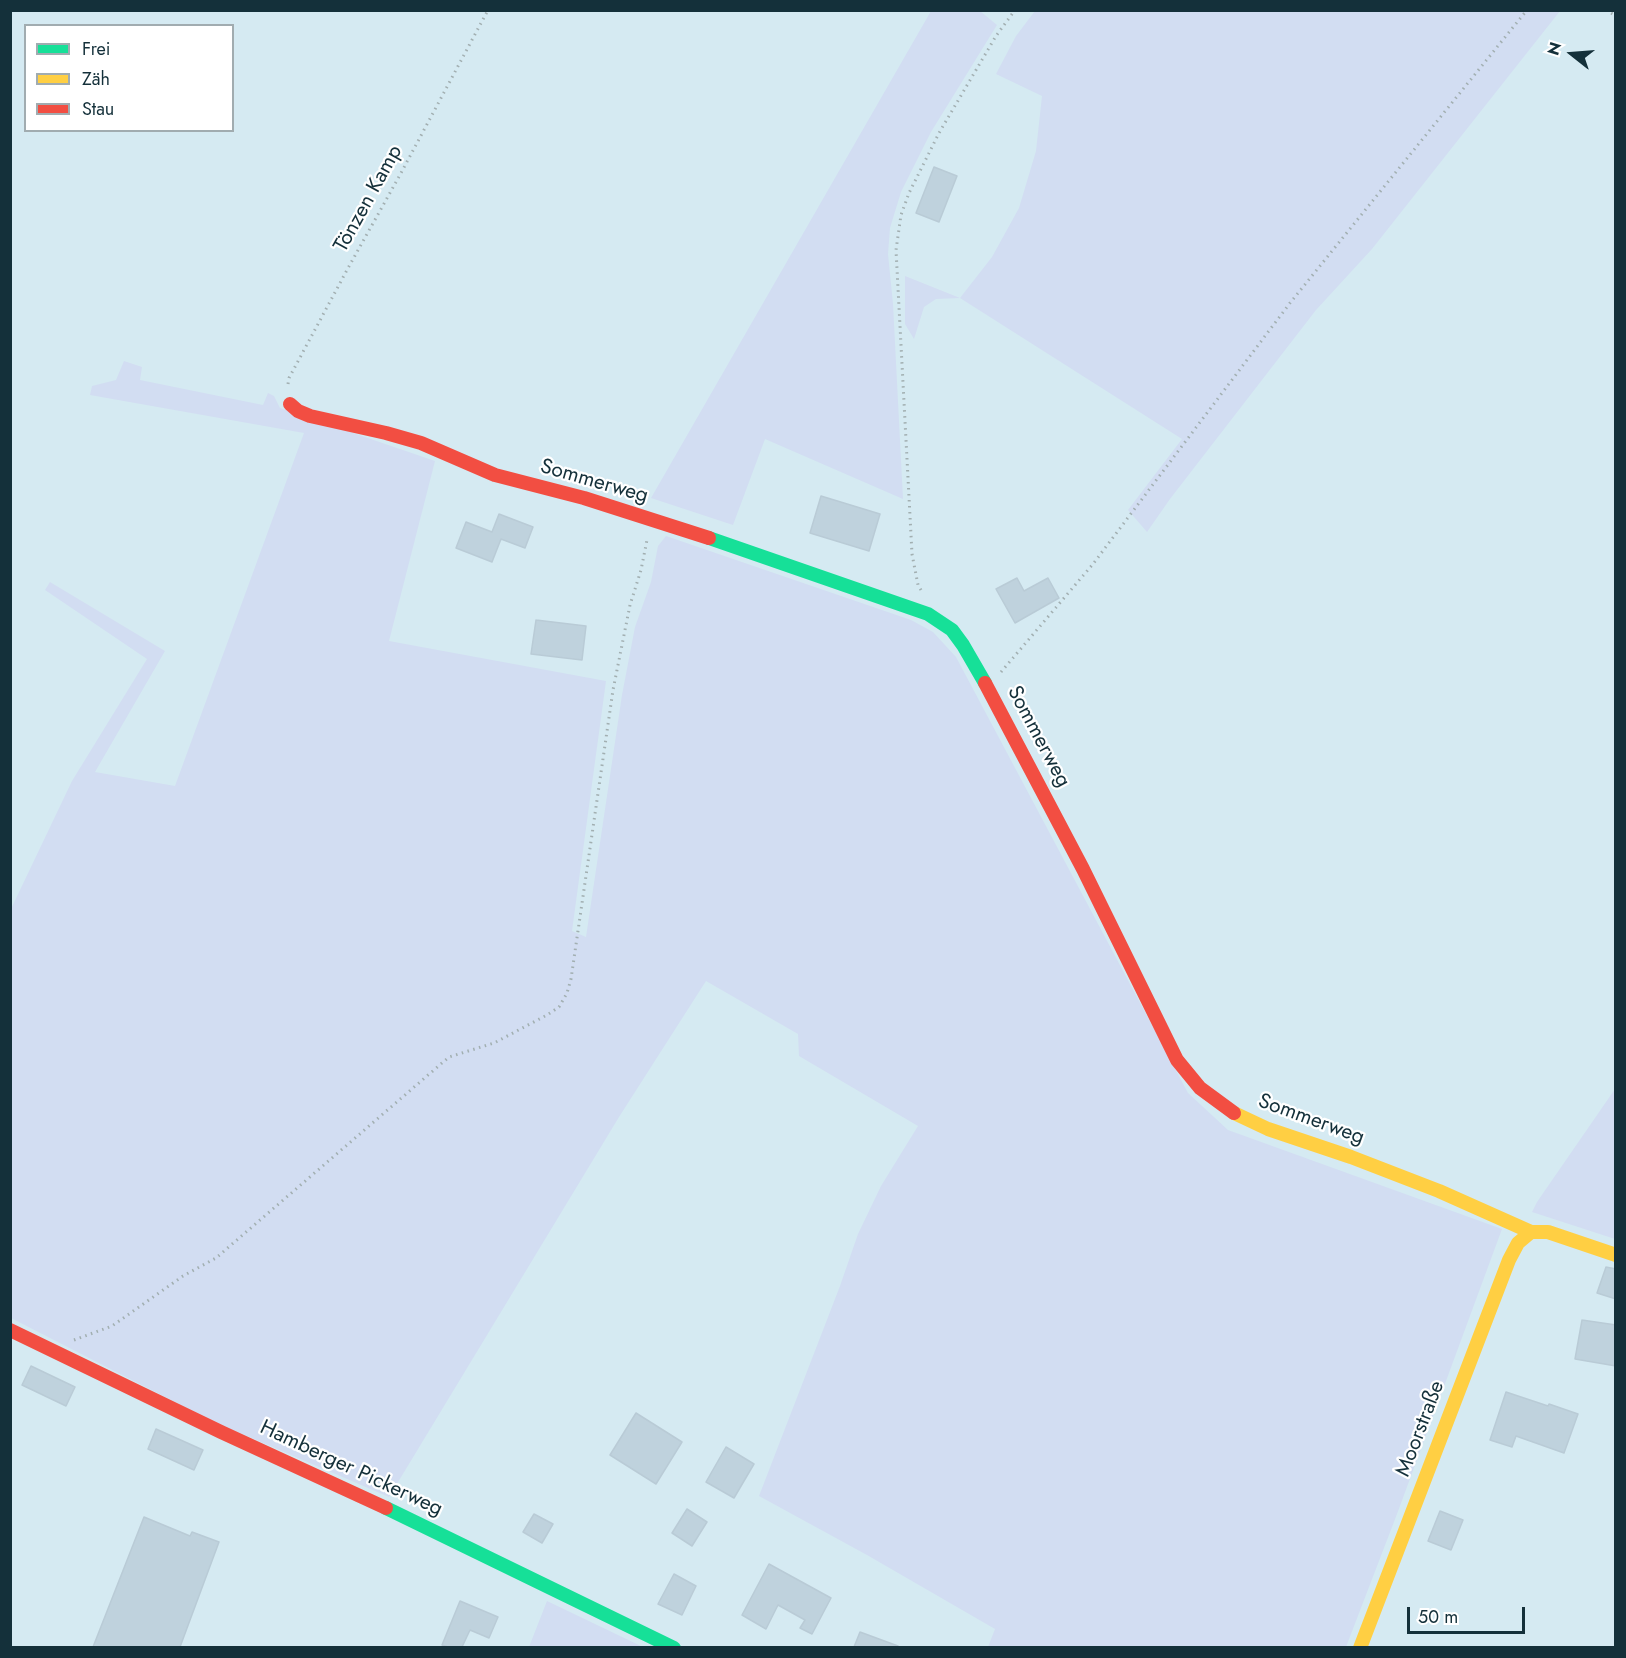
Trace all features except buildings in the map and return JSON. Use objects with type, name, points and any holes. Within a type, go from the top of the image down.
[{"type":"street","name":"Sommerweg","points":[[290,404],[298,411],[310,416],[421,443],[495,475],[584,498],[668,524],[928,614],[952,630],[988,687],[1083,869],[1177,1060],[1200,1088],[1230,1111],[1268,1129],[1351,1157],[1439,1191],[1531,1232],[1548,1233],[1616,1255]]},
{"type":"street","name":"Moorstraße","points":[[1360,1647],[1509,1260],[1518,1243],[1531,1232]]},
{"type":"street","name":"Hamberger Pickerweg","points":[[10,1330],[221,1432],[422,1524],[674,1647]]},
{"type":"path","name":"Tönzen Kamp","points":[[290,404],[287,392],[290,378],[488,10]]},
{"type":"path","points":[[922,593],[918,585],[912,554],[896,250],[900,215],[939,133],[996,36],[1015,10]]},
{"type":"path","points":[[988,687],[1093,564],[1290,303],[1527,10]]},
{"type":"path","points":[[1606,10],[1616,16]]},
{"type":"path","points":[[63,1356],[71,1341],[112,1326],[183,1276],[216,1258],[449,1057],[494,1042],[559,1007],[567,993],[571,979],[613,690],[630,605],[641,570],[650,520]]},
{"type":"shaded area","points":[[931,11],[980,11],[997,25],[931,132],[901,192],[890,228],[888,254],[893,304],[903,499],[765,439],[733,525],[651,498]]},
{"type":"shaded area","points":[[1035,11],[1560,11],[1372,249],[1316,310],[1147,532],[1128,510],[1182,439],[960,298],[992,257],[1019,208],[1036,151],[1042,96],[996,74],[1016,36]]},
{"type":"shaded area","points":[[905,276],[960,298],[936,299],[924,307],[914,339],[905,324]]},
{"type":"shaded area","points":[[124,361],[142,367],[140,380],[263,405],[268,393],[274,396],[280,408],[435,461],[389,641],[606,681],[572,931],[586,937],[622,695],[635,627],[651,582],[658,546],[666,536],[911,620],[933,632],[956,657],[1188,1093],[1228,1130],[1502,1229],[1346,1647],[988,1647],[995,1629],[759,1496],[858,1234],[881,1186],[918,1126],[799,1056],[798,1034],[706,981],[619,1117],[389,1497],[212,1421],[11,1318],[10,911],[72,781],[147,659],[45,590],[50,582],[165,651],[95,772],[175,786],[304,433],[90,395],[92,386],[116,380]]},
{"type":"shaded area","points":[[1615,1089],[1615,1239],[1532,1212]]},
{"type":"shaded area","points":[[547,1601],[643,1647],[529,1647]]},
{"type":"traffic: fast","points":[[709,538],[928,614],[952,630],[985,683]]},
{"type":"traffic: fast","points":[[386,1508],[674,1648]]},
{"type":"traffic: slow","points":[[1234,1113],[1268,1129],[1351,1157],[1439,1191],[1531,1232],[1548,1232],[1616,1255]]},
{"type":"traffic: slow","points":[[1360,1648],[1509,1260],[1518,1243],[1531,1232]]},
{"type":"traffic: jam","points":[[290,404],[298,411],[310,416],[421,443],[495,475],[584,498],[709,538]]},
{"type":"traffic: jam","points":[[985,683],[1083,869],[1177,1060],[1200,1088],[1234,1113]]},
{"type":"traffic: jam","points":[[10,1330],[221,1432],[386,1508]]}]
